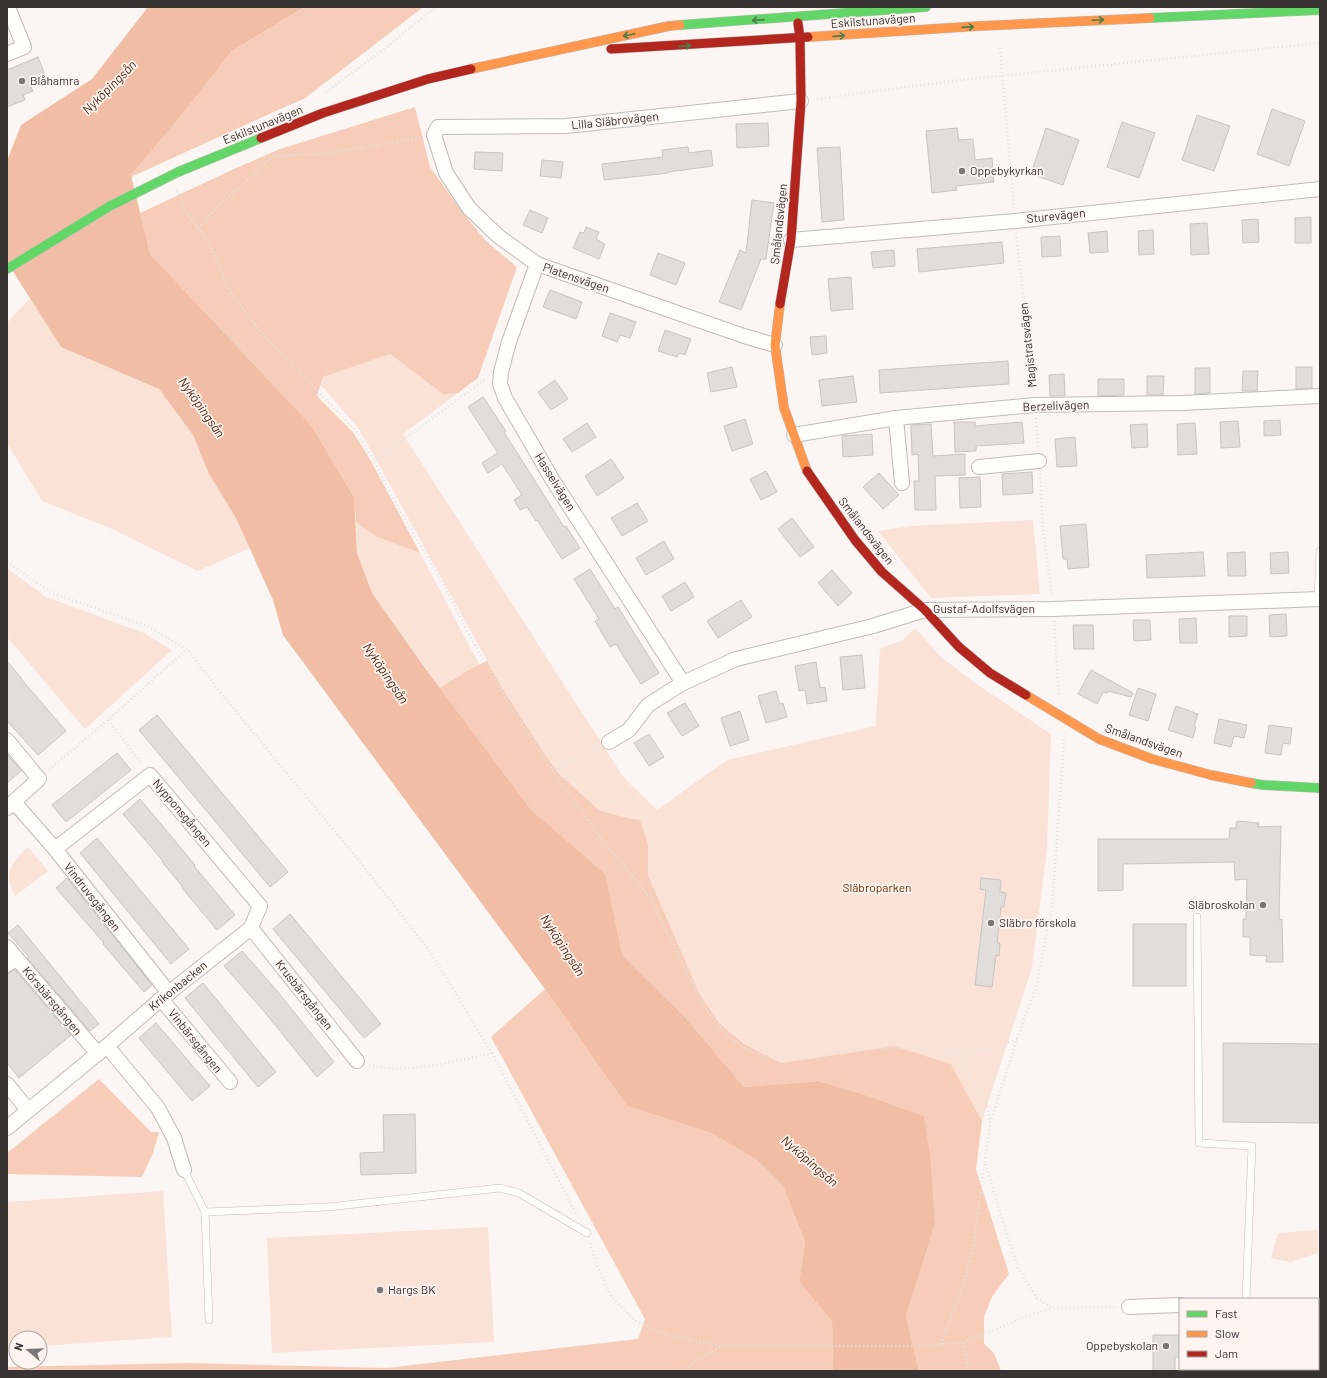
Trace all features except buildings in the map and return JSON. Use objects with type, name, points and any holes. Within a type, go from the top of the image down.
[{"type":"main road","name":"Eskilstunavägen","points":[[7,269],[110,206],[178,172],[323,113],[428,79],[669,26],[926,7]]},
{"type":"main road","name":"Eskilstunavägen","points":[[548,52],[979,26],[1320,10]]},
{"type":"main road","name":"Smålandsvägen","points":[[797,17],[800,38],[800,101],[791,240],[778,316],[776,345],[784,408],[808,473],[855,540],[882,572],[925,610],[959,647],[990,673],[1099,739],[1152,759],[1211,775],[1263,785],[1320,788]]},
{"type":"street","points":[[7,54],[24,47],[8,7]]},
{"type":"street","name":"Lilla Släbrovägen","points":[[434,135],[438,128],[566,126],[800,101]]},
{"type":"street","name":"Platensvägen","points":[[434,135],[446,172],[469,208],[498,236],[537,264],[744,336],[776,345]]},
{"type":"street","name":"Sturevägen","points":[[791,240],[1014,221],[1320,189]]},
{"type":"street","name":"Hasselvägen","points":[[537,264],[509,342],[501,372],[500,384],[505,398],[517,420],[552,479],[683,683]]},
{"type":"street","name":"Berzelivägen","points":[[794,436],[896,418],[1035,405],[1182,403],[1320,396]]},
{"type":"street","points":[[896,418],[902,483]]},
{"type":"street","points":[[979,467],[1039,461]]},
{"type":"street","name":"Gustaf-Adolfsvägen","points":[[609,742],[629,730],[648,705],[683,683],[736,659],[873,626],[925,610],[1061,609],[1319,599]]},
{"type":"street","points":[[7,740],[39,778],[11,805]]},
{"type":"street","name":"Nypponsgången","points":[[54,849],[150,776],[260,906],[252,928]]},
{"type":"street","name":"Vindruvsgången","points":[[11,805],[54,849],[165,996]]},
{"type":"street","name":"Krikonbacken","points":[[7,1128],[103,1050],[165,996],[252,928]]},
{"type":"street","name":"Krusbärsgången","points":[[252,928],[357,1061]]},
{"type":"street","name":"Körsbärsgången","points":[[7,947],[12,962],[103,1050]]},
{"type":"street","name":"Vinbärsgången","points":[[165,996],[230,1082]]},
{"type":"street","points":[[103,1050],[158,1108],[174,1138],[184,1170]]},
{"type":"street","points":[[7,1084],[28,1110]]},
{"type":"street","points":[[1129,1307],[1179,1305]]},
{"type":"lane","points":[[1319,599],[1320,551]]},
{"type":"lane","points":[[1197,917],[1199,1143],[1252,1146],[1246,1298]]},
{"type":"lane","points":[[184,1170],[205,1212],[209,1320]]},
{"type":"lane","points":[[205,1212],[328,1207],[500,1188],[519,1193],[587,1233]]},
{"type":"path","points":[[322,95],[388,46],[434,7]]},
{"type":"path","points":[[800,101],[1003,75],[1320,43]]},
{"type":"path","name":"Magistratsvägen","points":[[1000,48],[1014,221],[1035,405],[1043,530]]},
{"type":"path","points":[[265,156],[272,157],[321,154],[406,142],[434,135]]},
{"type":"path","points":[[198,228],[215,210],[272,157]]},
{"type":"path","points":[[176,186],[185,211],[209,242],[231,293],[258,329],[356,431],[374,461],[392,497],[440,578],[469,634],[503,694],[553,771],[602,840],[648,896],[695,990],[709,1014],[729,1037],[750,1051],[773,1058],[891,1048],[945,1049],[969,1052],[991,1049],[1017,1039]]},
{"type":"path","points":[[374,461],[488,378],[501,372]]},
{"type":"path","points":[[7,562],[52,593],[147,626],[187,649],[220,692],[356,857],[429,950],[492,1053],[587,1233],[598,1268],[612,1297],[634,1320],[663,1334],[720,1346],[920,1346],[963,1343],[1029,1315],[1052,1308],[1129,1307]]},
{"type":"path","points":[[39,778],[108,720],[187,649]]},
{"type":"path","points":[[941,1344],[963,1286],[973,1248],[986,1162],[990,1123],[1017,1039],[1036,988],[1052,907],[1064,743],[1060,715]]},
{"type":"path","points":[[108,720],[150,776]]},
{"type":"path","points":[[553,771],[573,759],[609,742]]},
{"type":"path","points":[[945,1049],[961,1061],[982,1095],[986,1102],[990,1123]]},
{"type":"path","points":[[357,1061],[380,1068],[426,1067],[492,1053]]},
{"type":"path","points":[[986,1162],[1018,1268],[1037,1298],[1052,1308]]},
{"type":"path","points":[[963,1343],[968,1371]]},
{"type":"path","points":[[682,1371],[720,1346]]},
{"type":"green space","points":[[30,298],[61,347],[159,389],[193,435],[209,474],[236,518],[250,548],[198,571],[112,529],[42,501],[7,443],[7,323]]},
{"type":"green space","name":"Släbroparken","points":[[390,354],[443,393],[458,393],[403,434],[624,778],[657,810],[727,760],[876,726],[880,649],[903,640],[915,628],[940,656],[972,681],[1051,734],[1047,849],[1032,968],[982,1121],[951,1064],[894,1046],[781,1063],[744,1044],[719,1023],[699,993],[648,875],[648,844],[640,820],[599,810],[558,773],[501,686],[359,429],[321,385],[323,377]]},
{"type":"green space","points":[[1033,520],[1040,594],[931,598],[878,531],[911,526]]},
{"type":"green space","points":[[356,522],[375,536],[420,553],[480,666],[467,671],[440,688],[372,593],[357,553]]},
{"type":"green space","points":[[7,568],[46,597],[144,633],[172,650],[85,729],[7,637]]},
{"type":"green space","points":[[28,847],[48,871],[15,896],[9,880],[10,870],[17,858]]},
{"type":"green space","points":[[163,1191],[172,1337],[48,1345],[48,1330],[8,1330],[7,1348],[7,1202]]},
{"type":"green space","name":"Hargs BK","points":[[488,1227],[494,1342],[272,1353],[267,1238]]},
{"type":"green space","points":[[1318,1230],[1318,1253],[1291,1262],[1271,1258],[1278,1233]]},
{"type":"shaded area","points":[[310,7],[422,8],[304,99],[131,177],[131,175],[176,122],[232,51],[301,9]]},
{"type":"shaded area","points":[[415,107],[430,167],[463,213],[486,241],[517,267],[478,378],[458,393],[443,394],[390,354],[323,377],[317,396],[353,432],[371,461],[420,553],[375,536],[356,522],[354,497],[311,425],[150,254],[140,213],[280,149]]},
{"type":"shaded area","points":[[487,661],[501,686],[558,773],[599,810],[640,820],[648,844],[648,875],[699,993],[719,1023],[744,1044],[781,1063],[894,1046],[951,1064],[982,1121],[976,1169],[1009,1274],[992,1297],[984,1317],[984,1344],[994,1353],[1001,1371],[919,1371],[906,1316],[935,1224],[924,1116],[866,1095],[818,1081],[744,1087],[685,1017],[622,955],[533,812],[440,688],[467,671]]},
{"type":"shaded area","points":[[545,989],[627,1106],[711,1133],[757,1160],[783,1186],[805,1244],[799,1282],[832,1321],[833,1371],[7,1371],[7,1367],[8,1370],[48,1370],[48,1366],[189,1363],[387,1368],[638,1339],[645,1319],[491,1037]]},
{"type":"shaded area","points":[[99,1079],[151,1132],[159,1132],[153,1153],[142,1177],[7,1174],[7,1153]]},
{"type":"water","name":"Nyköpingsån","points":[[148,7],[310,7],[301,9],[232,51],[176,122],[131,175],[150,254],[311,425],[354,497],[357,553],[372,593],[425,668],[533,812],[605,874],[622,955],[685,1017],[744,1087],[818,1081],[866,1095],[924,1116],[930,1155],[935,1224],[906,1316],[919,1371],[833,1371],[832,1321],[799,1282],[805,1243],[783,1186],[757,1160],[711,1133],[627,1106],[545,989],[283,635],[273,600],[236,518],[209,474],[193,435],[159,389],[61,347],[7,262],[7,161],[21,125],[92,79]]},
{"type":"traffic: fast","points":[[680,25],[926,7]]},
{"type":"traffic: fast","points":[[1150,18],[1320,10]]},
{"type":"traffic: fast","points":[[7,269],[110,206],[178,172],[261,138]]},
{"type":"traffic: fast","points":[[1251,783],[1320,788]]},
{"type":"traffic: slow","points":[[808,37],[979,26],[1150,18]]},
{"type":"traffic: slow","points":[[471,69],[669,26],[680,25]]},
{"type":"traffic: slow","points":[[780,304],[775,345],[784,408],[807,471]]},
{"type":"traffic: slow","points":[[1026,695],[1099,739],[1152,759],[1211,775],[1251,783]]},
{"type":"traffic: jam","points":[[780,304],[791,240],[801,101],[800,38],[798,23]]},
{"type":"traffic: jam","points":[[611,49],[808,37]]},
{"type":"traffic: jam","points":[[261,138],[323,113],[428,79],[471,69]]},
{"type":"traffic: jam","points":[[807,471],[855,540],[882,572],[925,610],[959,647],[990,673],[1026,695]]},
{"type":"place","name":"Blåhamra","points":[[22,81]]},
{"type":"place","name":"Oppebykyrkan","points":[[962,171]]},
{"type":"place","name":"Släbroskolan","points":[[1263,905]]},
{"type":"place","name":"Släbro förskola","points":[[991,923]]},
{"type":"place","name":"Hargs BK","points":[[380,1290]]},
{"type":"place","name":"Oppebyskolan","points":[[1166,1346]]}]
